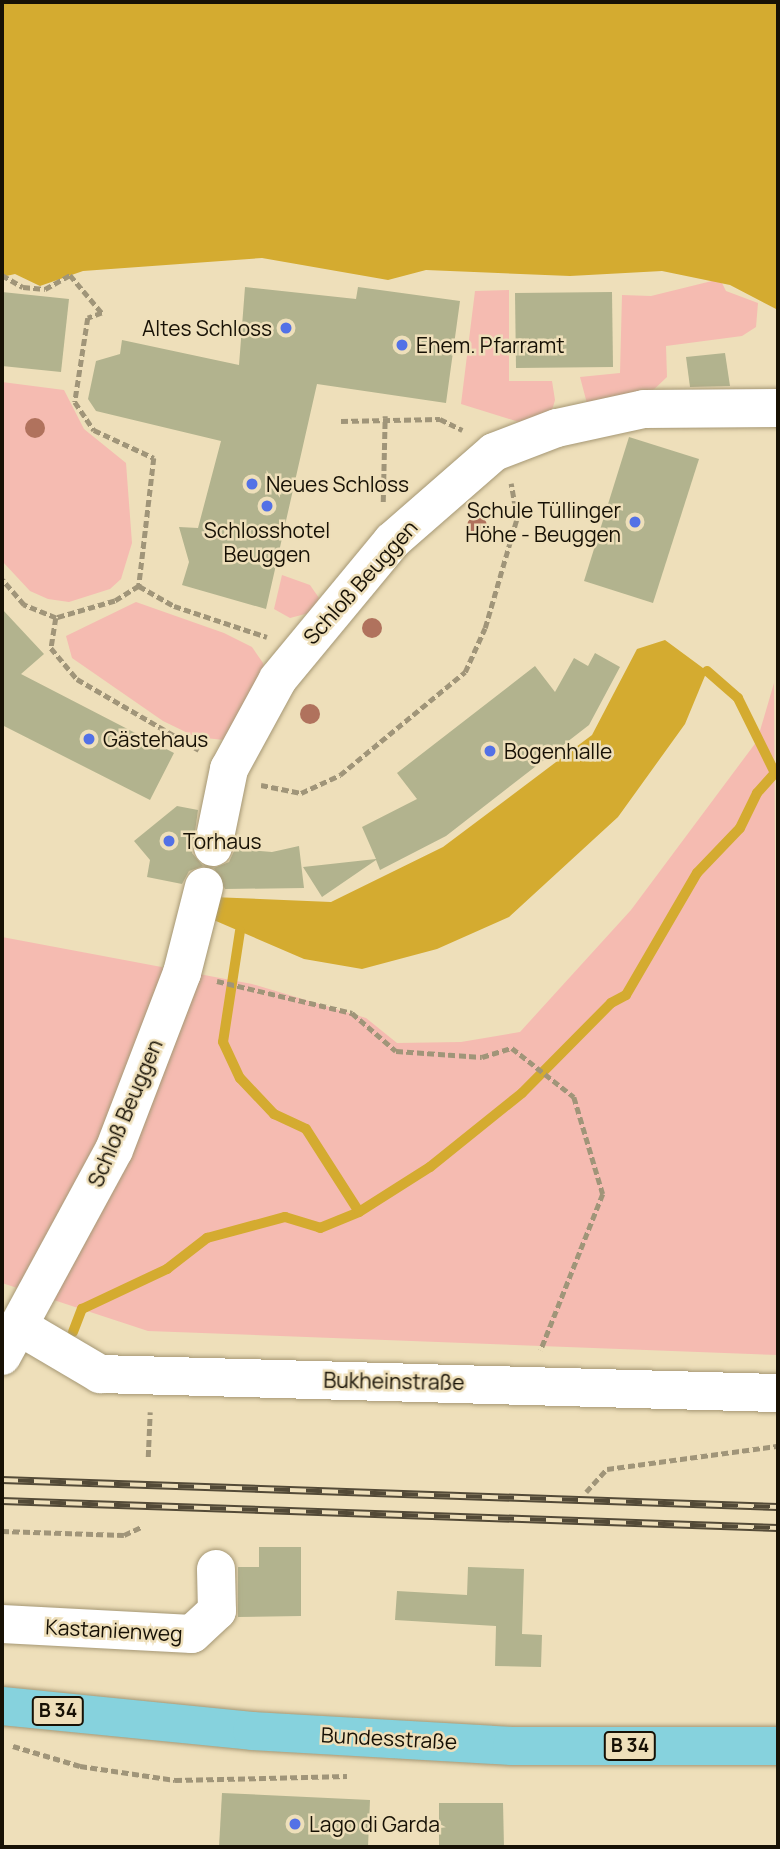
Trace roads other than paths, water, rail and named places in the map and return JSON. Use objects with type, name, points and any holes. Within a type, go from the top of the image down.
[{"type":"main road","name":"Bundesstraße","points":[[2,1706],[252,1731],[512,1746],[778,1746]]},
{"type":"street","name":"Schloß Beuggen","points":[[213,847],[240,742],[301,648],[391,541],[494,452],[557,428],[644,409],[778,408]]},
{"type":"street","name":"Schloß Beuggen","points":[[12,1342],[114,1150],[182,972],[204,887]]},
{"type":"street","name":"Bukheinstraße","points":[[12,1342],[100,1374],[152,1378],[527,1383],[778,1393]]},
{"type":"street","name":"Kastanienweg","points":[[2,1624],[192,1634],[217,1611],[216,1569]]},
{"type":"waterway","points":[[73,1332],[82,1309],[167,1269],[207,1238],[285,1217],[320,1228],[359,1212],[430,1167],[522,1093],[611,1003],[626,995],[697,873],[740,828],[757,793],[775,773],[738,698],[707,671]]},
{"type":"waterway","points":[[240,931],[223,1042],[240,1078],[274,1114],[306,1129],[359,1212]]},
{"type":"railway","points":[[2,1480],[778,1507]]},
{"type":"railway","points":[[2,1501],[778,1528]]},
{"type":"place","name":"Altes Schloss","points":[[286,328]]},
{"type":"place","name":"Ehem. Pfarramt","points":[[402,345]]},
{"type":"place","name":"Neues Schloss","points":[[252,484]]},
{"type":"place","name":"Schlosshotel Beuggen","points":[[267,506]]},
{"type":"place","name":"Schule Tüllinger Höhe - Beuggen","points":[[635,522]]},
{"type":"place","name":"Gästehaus","points":[[89,739]]},
{"type":"place","name":"Bogenhalle","points":[[490,751]]},
{"type":"place","name":"Torhaus","points":[[169,841]]},
{"type":"place","name":"Lago di Garda","points":[[295,1824]]}]
